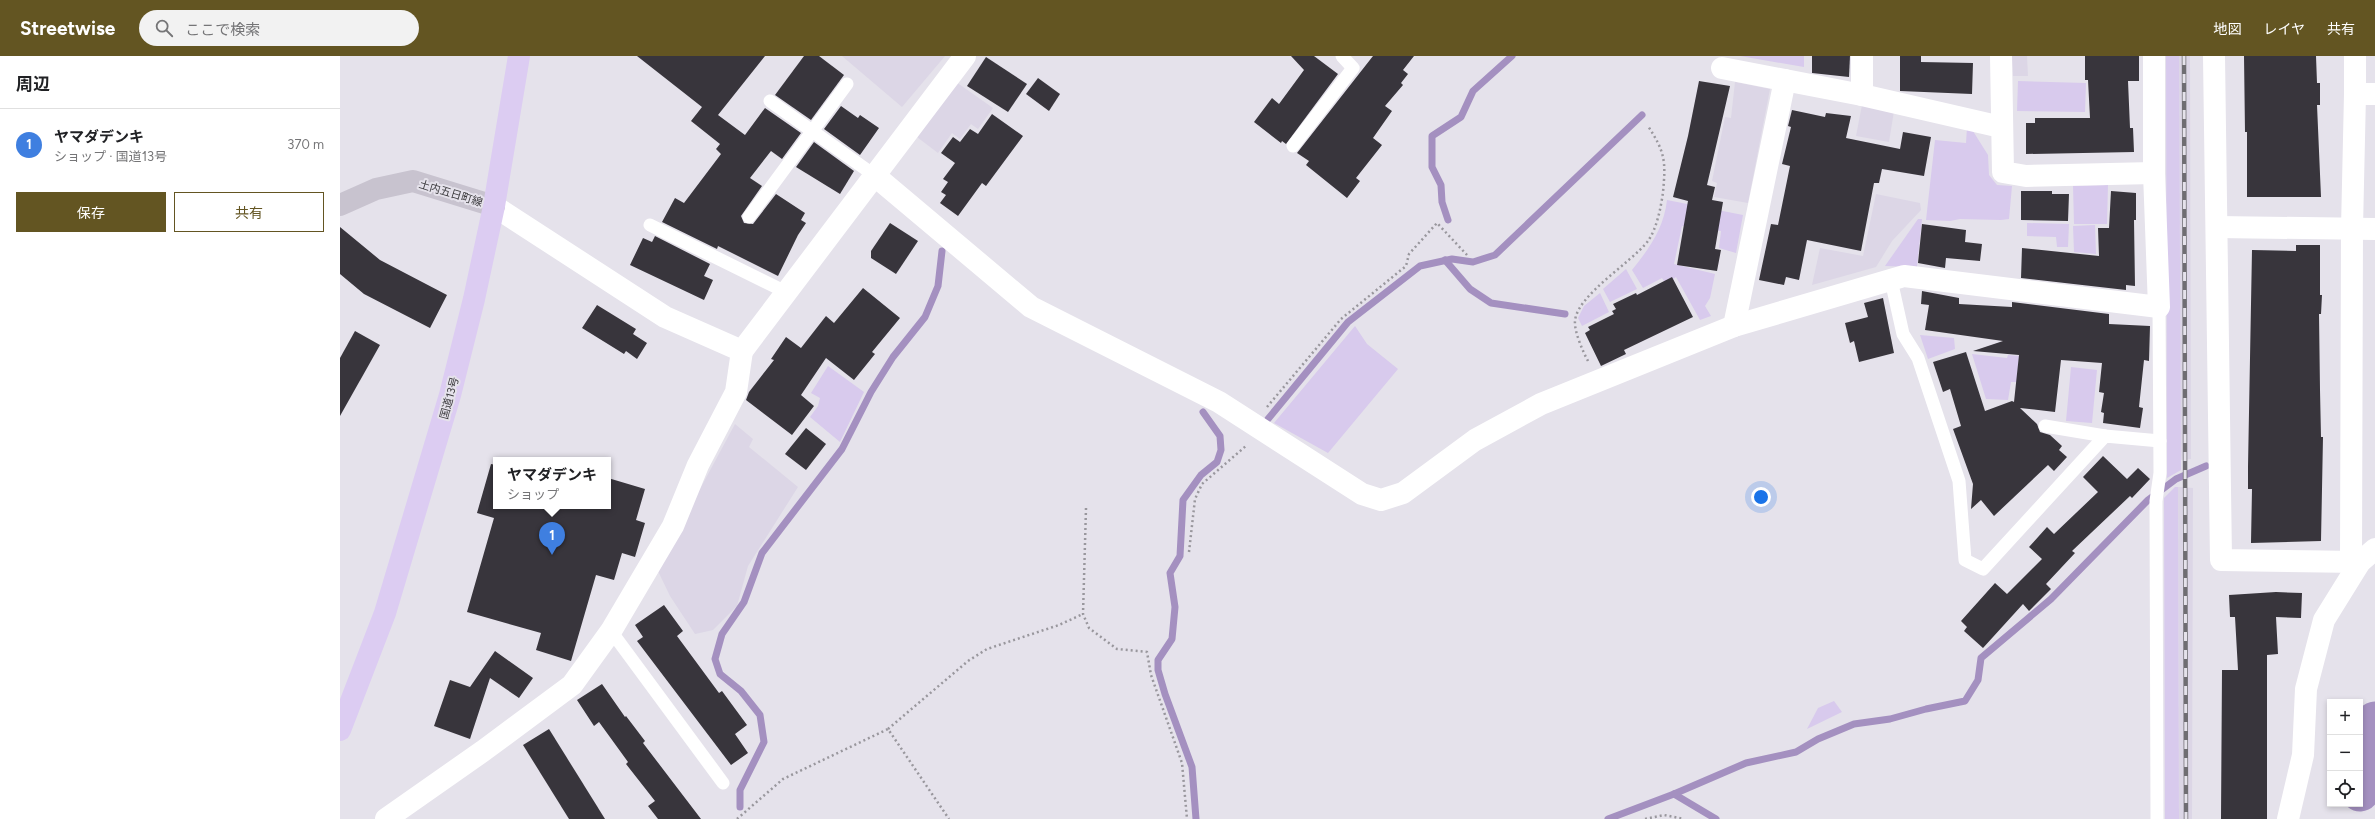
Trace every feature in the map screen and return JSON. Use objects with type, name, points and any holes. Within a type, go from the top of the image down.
[{"type":"highway","name":"国道13号","points":[[340,730],[385,613],[446,410],[474,299],[494,206],[519,56]]},
{"type":"main road","name":"土内五日町線","points":[[340,205],[376,189],[413,181],[494,206]]},
{"type":"street","points":[[386,819],[483,751],[572,685],[611,631],[673,526],[698,465],[736,392],[742,351],[965,56]]},
{"type":"street","points":[[1862,56],[1862,95]]},
{"type":"street","points":[[2001,56],[2001,127],[2003,172],[2026,176],[2154,173]]},
{"type":"street","points":[[874,176],[1030,307],[1219,402],[1362,494],[1381,500],[1403,494],[1475,440],[1541,404],[1734,326],[1904,276],[2159,307],[2154,173],[2154,56]]},
{"type":"street","points":[[2214,56],[2218,227],[2221,560],[2362,557]]},
{"type":"street","points":[[2288,819],[2303,755],[2306,689],[2324,620],[2362,557],[2352,228],[2365,94],[2355,56]]},
{"type":"street","points":[[1722,68],[1862,95],[2001,127]]},
{"type":"street","points":[[1734,326],[1785,80]]},
{"type":"street","points":[[494,206],[665,317],[742,351]]},
{"type":"street","points":[[2218,227],[2375,229]]},
{"type":"lane","points":[[1293,146],[1353,68],[1342,56]]},
{"type":"lane","points":[[749,217],[847,84]]},
{"type":"lane","points":[[770,101],[874,176]]},
{"type":"lane","points":[[650,225],[786,292]]},
{"type":"lane","points":[[1892,280],[1903,334],[1918,358],[1959,481],[1965,560],[1983,569],[2105,436]]},
{"type":"lane","points":[[2157,819],[2156,501],[2160,473],[2159,307]]},
{"type":"lane","points":[[2045,426],[2105,436],[2160,442]]},
{"type":"lane","points":[[611,631],[723,783]]},
{"type":"path","points":[[1598,381],[1581,348],[1574,321],[1583,301],[1628,262],[1649,240],[1661,208],[1665,169],[1662,148],[1648,126]]},
{"type":"path","points":[[1189,552],[1195,499],[1202,484],[1254,439],[1256,427],[1341,319],[1406,266],[1409,254],[1437,223],[1467,254]]},
{"type":"path","points":[[1086,508],[1083,614],[1089,628],[1117,648],[1147,652],[1151,675],[1182,762],[1186,819]]},
{"type":"path","points":[[737,819],[783,779],[888,729],[968,661],[987,649],[1059,625],[1083,614]]},
{"type":"path","points":[[888,729],[949,819]]},
{"type":"path","points":[[1645,819],[1664,815],[1684,819]]},
{"type":"shaded area","points":[[842,56],[945,56],[902,107]]},
{"type":"shaded area","points":[[1740,56],[1804,56],[1804,67]]},
{"type":"shaded area","points":[[2012,56],[2027,56],[2028,76],[2013,76]]},
{"type":"shaded area","points":[[2166,56],[2179,56],[2181,470],[2167,478]]},
{"type":"shaded area","points":[[2179,56],[2190,56],[2191,459],[2180,460]]},
{"type":"shaded area","points":[[2018,81],[2086,83],[2085,112],[2017,111]]},
{"type":"shaded area","points":[[956,82],[993,108],[978,129],[971,124],[960,139],[952,133],[938,153],[917,137]]},
{"type":"shaded area","points":[[1735,82],[1770,89],[1748,203],[1714,197],[1717,183],[1712,181],[1725,117],[1731,118]]},
{"type":"shaded area","points":[[1862,105],[1894,111],[1889,142],[1856,136]]},
{"type":"shaded area","points":[[1967,127],[1971,128],[1988,155],[1989,175],[1997,185],[2012,186],[2009,219],[1960,219],[1950,221],[1926,220],[1935,140],[1966,143]]},
{"type":"shaded area","points":[[2108,185],[2107,224],[2074,224],[2073,186]]},
{"type":"shaded area","points":[[1876,194],[1920,203],[1921,210],[1892,241],[1876,267],[1812,285],[1820,248],[1863,256]]},
{"type":"shaded area","points":[[1667,200],[1743,215],[1736,253],[1719,248],[1721,231],[1682,226],[1674,264],[1715,274],[1710,298],[1705,306],[1711,316],[1700,320],[1676,277],[1666,284],[1662,278],[1643,288],[1632,270],[1655,238],[1663,220]]},
{"type":"shaded area","points":[[1918,219],[1922,219],[1917,267],[1885,266]]},
{"type":"shaded area","points":[[2027,223],[2069,224],[2068,247],[2057,247],[2056,237],[2027,236]]},
{"type":"shaded area","points":[[2095,225],[2096,254],[2074,252],[2073,226]]},
{"type":"shaded area","points":[[1626,269],[1637,289],[1610,302],[1603,289]]},
{"type":"shaded area","points":[[1600,293],[1609,312],[1582,326],[1578,318],[1584,306]]},
{"type":"shaded area","points":[[1355,326],[1367,344],[1398,369],[1328,453],[1274,423]]},
{"type":"shaded area","points":[[1920,335],[1954,338],[1955,349],[1928,359]]},
{"type":"shaded area","points":[[1972,354],[2007,358],[2008,355],[2019,356],[2017,382],[2011,382],[2008,400],[1986,399]]},
{"type":"shaded area","points":[[828,366],[864,392],[840,442],[810,417],[818,406],[820,398],[811,393]]},
{"type":"shaded area","points":[[2071,367],[2097,370],[2092,423],[2066,421]]},
{"type":"shaded area","points":[[735,424],[753,439],[749,447],[798,487],[748,566],[737,606],[713,630],[695,634],[670,596],[657,569]]},
{"type":"shaded area","points":[[2175,487],[2178,487],[2179,819],[2165,819],[2164,498]]},
{"type":"shaded area","points":[[2178,487],[2193,488],[2192,819],[2179,819]]},
{"type":"shaded area","points":[[1834,701],[1842,712],[1807,729],[1818,708]]},
{"type":"building","points":[[637,56],[765,56],[718,115],[745,135],[765,108],[801,133],[782,159],[771,151],[750,178],[762,186],[741,216],[744,223],[753,224],[776,194],[805,213],[801,220],[806,223],[798,235],[778,276],[718,246],[717,249],[662,222],[675,198],[684,203],[721,154],[716,149],[720,144],[691,121],[702,107]]},
{"type":"building","points":[[804,56],[819,56],[844,75],[811,120],[775,95]]},
{"type":"building","points":[[1291,56],[1314,56],[1338,74],[1286,144],[1282,141],[1281,143],[1254,122],[1272,98],[1279,104],[1304,70]]},
{"type":"building","points":[[1373,56],[1414,56],[1403,70],[1408,74],[1401,83],[1403,85],[1385,106],[1392,111],[1373,138],[1382,145],[1356,178],[1360,181],[1347,198],[1306,165],[1309,161],[1297,153]]},
{"type":"building","points":[[1812,56],[1850,56],[1849,77],[1812,73]]},
{"type":"building","points":[[1900,56],[1921,56],[1921,62],[1973,63],[1972,94],[1900,91]]},
{"type":"building","points":[[2085,56],[2139,56],[2139,81],[2128,81],[2130,128],[2133,128],[2134,152],[2026,154],[2026,123],[2035,123],[2035,118],[2090,118],[2088,80],[2085,80]]},
{"type":"building","points":[[2244,56],[2316,56],[2317,83],[2320,83],[2320,105],[2317,105],[2321,197],[2247,197],[2247,132],[2245,132]]},
{"type":"building","points":[[986,57],[1027,84],[1008,112],[967,86]]},
{"type":"building","points":[[1038,78],[1060,94],[1049,111],[1026,94]]},
{"type":"building","points":[[1699,81],[1730,86],[1707,185],[1715,187],[1712,200],[1723,202],[1715,249],[1721,250],[1717,271],[1677,265],[1688,201],[1673,197],[1688,136]]},
{"type":"building","points":[[841,106],[858,118],[860,115],[879,128],[860,155],[824,129]]},
{"type":"building","points":[[1792,110],[1825,117],[1826,113],[1851,116],[1846,138],[1900,149],[1903,132],[1931,137],[1924,176],[1882,169],[1879,183],[1874,183],[1861,251],[1807,240],[1799,280],[1786,277],[1784,285],[1759,280],[1771,224],[1778,225],[1790,166],[1782,164],[1791,127],[1788,126]]},
{"type":"building","points":[[992,114],[1023,136],[986,186],[982,183],[958,216],[940,203],[946,195],[941,192],[948,182],[943,179],[955,163],[941,153],[953,137],[960,142],[970,129],[978,134]]},
{"type":"building","points":[[814,142],[854,171],[840,194],[796,167]]},
{"type":"building","points":[[2021,191],[2052,191],[2052,194],[2069,194],[2068,221],[2021,220]]},
{"type":"building","points":[[2111,191],[2136,193],[2136,220],[2134,220],[2135,286],[2126,285],[2126,290],[2021,278],[2022,248],[2099,256],[2098,228],[2109,228]]},
{"type":"building","points":[[890,223],[918,241],[896,274],[871,258],[871,251]]},
{"type":"building","points":[[1922,224],[1966,230],[1965,242],[1982,244],[1980,261],[1946,258],[1945,268],[1918,263]]},
{"type":"building","points":[[340,227],[380,260],[447,295],[430,328],[364,294],[340,274]]},
{"type":"building","points":[[655,236],[710,264],[704,276],[713,280],[704,300],[630,265],[643,238],[652,242]]},
{"type":"building","points":[[2296,245],[2320,245],[2320,295],[2322,295],[2321,314],[2319,314],[2320,390],[2321,437],[2323,437],[2321,541],[2251,543],[2252,489],[2248,489],[2248,467],[2252,250],[2296,251]]},
{"type":"building","points":[[1672,277],[1693,317],[1624,350],[1626,354],[1601,366],[1585,333],[1590,330],[1588,327],[1614,314],[1612,311],[1616,309],[1613,304],[1636,293],[1637,295]]},
{"type":"building","points":[[863,288],[900,318],[872,352],[875,354],[854,380],[826,358],[801,395],[814,406],[792,435],[746,400],[749,392],[774,360],[771,359],[786,337],[801,348],[826,316],[834,323]]},
{"type":"building","points":[[1922,291],[1959,298],[1959,304],[2012,307],[2012,302],[2109,314],[2109,324],[2150,326],[2149,361],[2144,360],[2139,407],[2143,408],[2140,428],[2103,423],[2104,413],[2101,412],[2104,393],[2099,392],[2102,363],[2061,360],[2055,412],[2020,408],[2037,424],[2040,432],[2050,435],[2062,446],[2059,450],[2067,457],[2054,471],[2048,465],[1994,516],[1981,500],[1971,509],[1973,484],[1953,429],[1961,426],[1950,389],[1943,392],[1933,362],[1966,352],[1985,411],[2012,401],[2014,402],[2019,355],[1973,351],[2003,341],[1925,330],[1929,305],[1921,304]]},
{"type":"building","points":[[1883,298],[1894,353],[1859,362],[1854,341],[1850,343],[1845,323],[1868,317],[1864,303]]},
{"type":"building","points":[[597,305],[636,329],[633,334],[647,343],[637,359],[626,351],[624,354],[582,328]]},
{"type":"building","points":[[355,331],[380,345],[340,416],[340,358]]},
{"type":"building","points":[[806,428],[826,444],[806,470],[785,454]]},
{"type":"building","points":[[2103,456],[2127,479],[2138,468],[2150,479],[2132,498],[2130,496],[2072,551],[2075,553],[2046,584],[2051,589],[2029,611],[2023,604],[1983,648],[1964,631],[1967,627],[1961,621],[1995,583],[2007,594],[2042,559],[2029,547],[2047,527],[2054,534],[2098,492],[2083,477]]},
{"type":"building","points":[[491,464],[493,464],[493,509],[611,509],[611,479],[645,489],[636,520],[645,523],[635,557],[622,553],[614,580],[596,575],[571,661],[536,650],[541,633],[467,612],[494,518],[477,513]]},
{"type":"building","points":[[2276,592],[2302,593],[2301,618],[2276,617],[2278,654],[2267,655],[2267,819],[2221,819],[2222,670],[2238,670],[2235,617],[2230,617],[2229,595]]},
{"type":"building","points":[[664,605],[683,631],[677,636],[719,693],[722,691],[747,725],[735,734],[748,753],[731,765],[637,641],[643,637],[635,625]]},
{"type":"building","points":[[495,651],[533,678],[519,698],[490,678],[470,739],[434,726],[450,680],[470,687]]},
{"type":"building","points":[[602,684],[625,717],[626,716],[645,741],[643,743],[701,819],[658,819],[648,806],[655,801],[626,764],[628,762],[599,722],[594,726],[577,700]]},
{"type":"building","points":[[549,729],[605,819],[569,819],[523,745]]},
{"type":"waterway","points":[[1448,220],[1442,202],[1441,185],[1432,167],[1432,136],[1461,117],[1473,91],[1512,56]]},
{"type":"waterway","points":[[1268,419],[1348,322],[1420,266],[1452,259],[1473,262],[1495,255],[1642,115]]},
{"type":"waterway","points":[[740,807],[740,790],[764,742],[760,715],[741,691],[720,674],[715,659],[722,634],[744,602],[762,553],[842,449],[871,392],[893,357],[925,317],[938,286],[942,251]]},
{"type":"waterway","points":[[1445,260],[1470,289],[1491,303],[1565,314]]},
{"type":"waterway","points":[[1196,819],[1192,767],[1165,694],[1158,670],[1158,660],[1172,639],[1175,607],[1170,573],[1180,556],[1183,500],[1201,475],[1217,462],[1221,450],[1220,436],[1203,412]]},
{"type":"waterway","points":[[1608,819],[1674,794],[1746,763],[1796,752],[1818,739],[1854,724],[1890,719],[1926,709],[1965,701],[1978,680],[1981,658],[2051,599],[2148,500],[2176,479],[2206,466]]},
{"type":"waterway","points":[[2363,783],[2369,766],[2375,721]]},
{"type":"waterway","points":[[1674,794],[1716,819]]},
{"type":"railway","points":[[2184,56],[2186,819]]},
{"type":"place","name":"ヤマダデンキ","points":[[552,555]]}]
